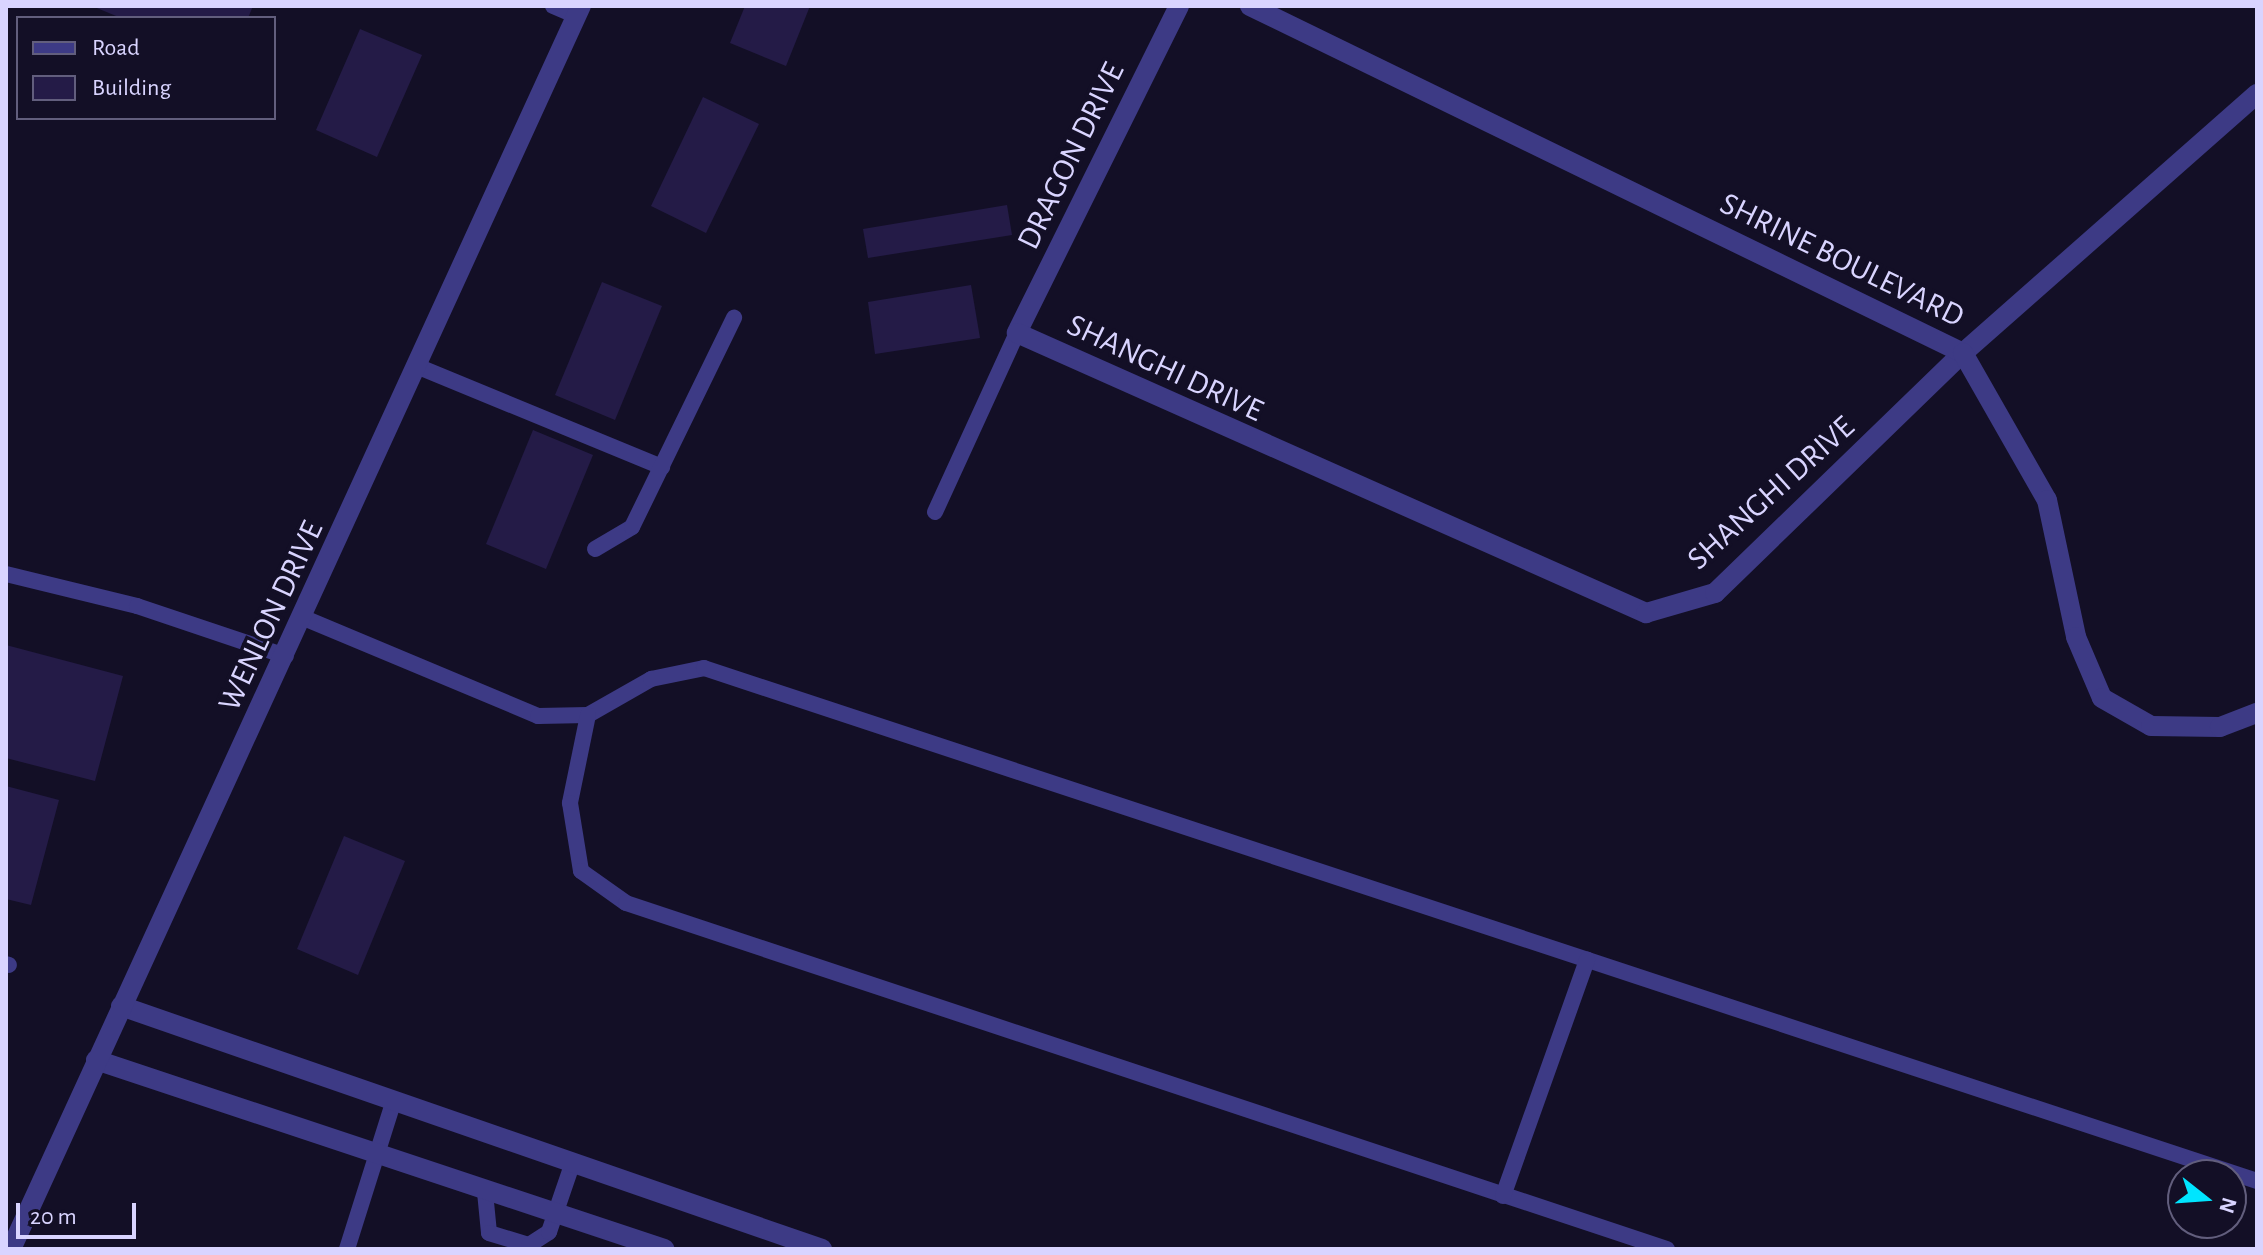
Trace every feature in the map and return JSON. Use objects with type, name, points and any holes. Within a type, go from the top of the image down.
[{"type":"street","name":"DRAGON DRIVE","points":[[1017,333],[1179,6]]},
{"type":"street","name":"SHRINE BOULEVARD","points":[[1250,6],[1963,353],[2047,500],[2076,637],[2102,698],[2151,726],[2220,727],[2257,713]]},
{"type":"street","name":"WENLON DRIVE","points":[[11,1249],[121,1006],[304,618],[579,11]]},
{"type":"street","name":"SHANGHI DRIVE","points":[[1017,333],[1646,613],[1715,593],[1963,353],[2257,94]]},
{"type":"street","points":[[121,1006],[822,1249]]},
{"type":"street","points":[[96,1060],[377,1158],[664,1249]]},
{"type":"lane","points":[[553,6],[579,11]]},
{"type":"lane","points":[[595,549],[632,527],[734,318]]},
{"type":"lane","points":[[935,512],[1017,333]]},
{"type":"lane","points":[[419,367],[662,467]]},
{"type":"lane","points":[[6,574],[137,606],[286,656]]},
{"type":"lane","points":[[304,618],[538,716],[588,715],[651,679],[704,668],[2257,1181]]},
{"type":"lane","points":[[588,715],[570,803],[581,871],[626,903],[1667,1249]]},
{"type":"lane","points":[[1503,1196],[1587,960]]},
{"type":"lane","points":[[347,1249],[394,1100]]},
{"type":"lane","points":[[485,1192],[489,1233],[514,1246],[540,1241],[557,1215],[573,1162]]},
{"type":"building","points":[[92,6],[253,6],[249,16],[116,16]]},
{"type":"building","points":[[745,6],[810,6],[786,66],[730,43]]},
{"type":"building","points":[[360,29],[422,55],[377,157],[316,130]]},
{"type":"building","points":[[703,97],[759,124],[706,233],[651,206]]},
{"type":"building","points":[[1007,205],[1012,235],[868,258],[863,229]]},
{"type":"building","points":[[602,282],[662,306],[615,420],[555,395]]},
{"type":"building","points":[[971,285],[980,338],[875,354],[868,302]]},
{"type":"building","points":[[533,430],[593,455],[546,569],[486,544]]},
{"type":"building","points":[[6,645],[123,676],[95,781],[6,758]]},
{"type":"building","points":[[6,786],[59,800],[31,905],[6,899]]},
{"type":"building","points":[[344,836],[405,861],[358,975],[297,949]]}]
